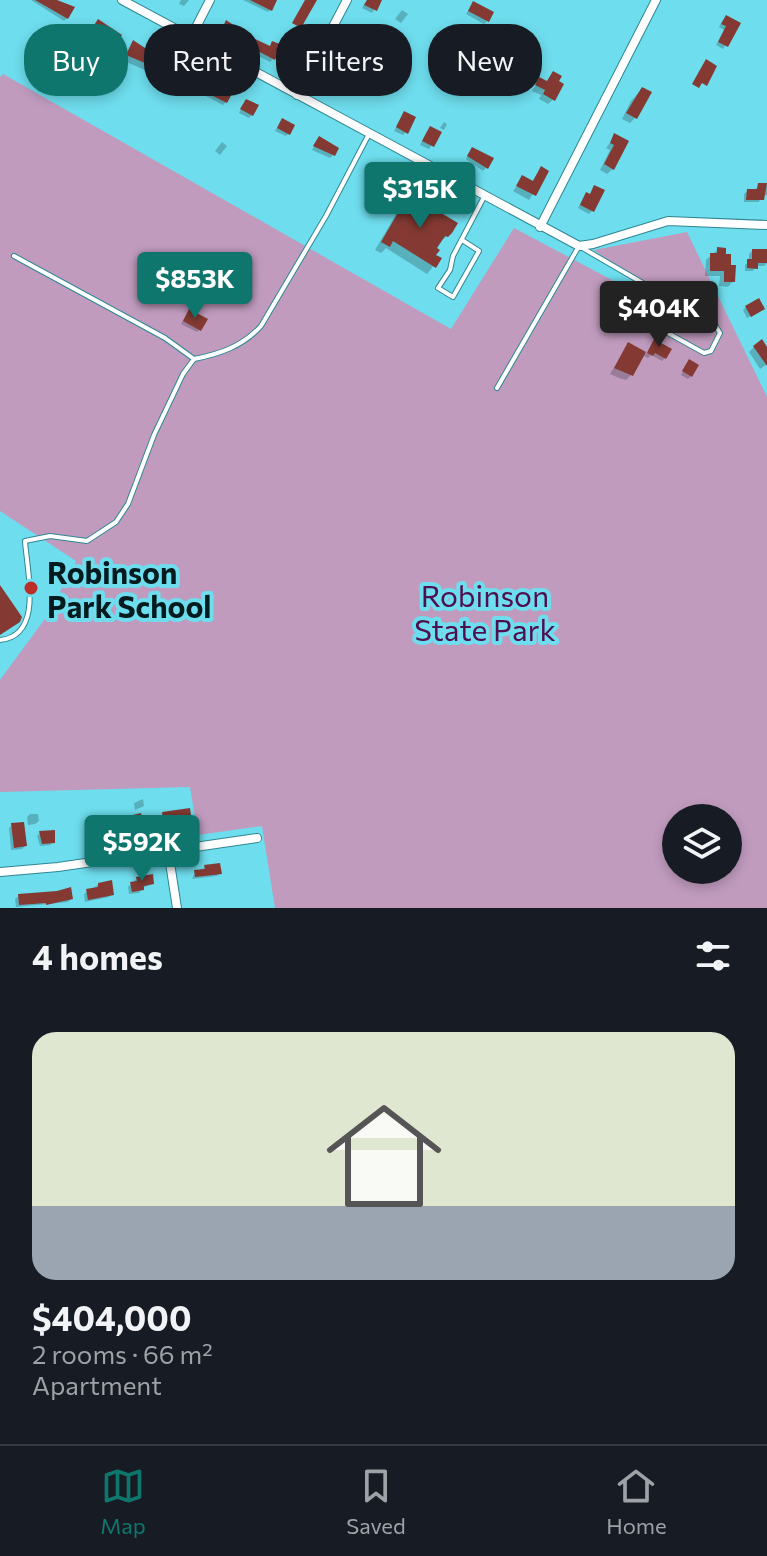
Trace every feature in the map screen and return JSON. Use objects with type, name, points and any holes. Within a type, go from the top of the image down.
[{"type":"street","points":[[122,0],[167,24]]},
{"type":"street","points":[[198,24],[210,0]]},
{"type":"street","points":[[334,24],[347,0]]},
{"type":"street","points":[[540,227],[656,0]]},
{"type":"street","points":[[299,96],[579,246],[668,221],[767,225]]},
{"type":"street","points":[[0,872],[257,838]]},
{"type":"street","points":[[168,850],[177,908]]},
{"type":"lane","points":[[0,640],[8,639],[24,628],[28,620],[30,609],[25,541],[50,536],[87,541],[116,522],[128,504],[154,435],[183,374],[194,359],[220,354],[251,337],[261,326],[326,216],[369,134]]},
{"type":"lane","points":[[462,240],[479,251],[453,297],[438,288],[450,270],[462,240],[484,197]]},
{"type":"lane","points":[[497,388],[579,246],[715,325],[720,338],[711,351],[704,353],[630,312],[626,302],[638,281]]},
{"type":"lane","points":[[14,256],[165,338],[194,359]]},
{"type":"green space","name":"Robinson State Park","points":[[3,74],[24,86],[24,96],[42,96],[451,329],[514,228],[627,288],[637,281],[594,250],[687,232],[767,397],[767,908],[275,908],[262,826],[198,835],[190,787],[0,792],[0,680],[47,616],[76,561],[0,511],[0,77]]},
{"type":"building","points":[[35,0],[57,0],[75,7],[68,19]]},
{"type":"building","points":[[250,0],[277,0],[272,11]]},
{"type":"building","points":[[305,0],[317,0],[303,24],[292,23]]},
{"type":"building","points":[[367,0],[382,0],[377,11],[364,5]]},
{"type":"building","points":[[473,1],[494,12],[489,22],[468,11]]},
{"type":"building","points":[[726,15],[741,23],[728,47],[718,42],[726,26],[721,24]]},
{"type":"building","points":[[133,40],[144,47],[144,63],[128,56]]},
{"type":"building","points":[[260,41],[270,46],[272,41],[276,43],[275,60],[260,52]]},
{"type":"building","points":[[706,59],[717,66],[707,86],[702,83],[699,88],[692,84]]},
{"type":"building","points":[[553,71],[562,76],[559,81],[564,84],[555,101],[543,94],[542,78],[547,81]]},
{"type":"building","points":[[642,87],[652,92],[637,119],[626,113]]},
{"type":"building","points":[[213,96],[231,96],[227,103]]},
{"type":"building","points":[[246,99],[259,105],[253,116],[240,109]]},
{"type":"building","points":[[404,111],[416,117],[408,134],[396,127]]},
{"type":"building","points":[[282,118],[295,125],[290,135],[277,128]]},
{"type":"building","points":[[430,126],[442,132],[434,147],[422,141]]},
{"type":"building","points":[[614,133],[629,141],[614,170],[604,164],[614,145],[610,143]]},
{"type":"building","points":[[319,136],[339,148],[335,156],[313,146]]},
{"type":"building","points":[[472,147],[494,158],[488,169],[467,156]]},
{"type":"building","points":[[541,166],[549,171],[536,196],[516,186],[522,175],[533,181]]},
{"type":"building","points":[[758,183],[767,183],[764,200],[746,200],[747,189],[757,189]]},
{"type":"building","points":[[594,185],[605,190],[594,212],[580,205],[586,192],[590,194]]},
{"type":"building","points":[[409,194],[458,223],[437,248],[440,250],[436,255],[442,258],[436,268],[393,241],[390,247],[381,242]]},
{"type":"building","points":[[717,247],[726,248],[726,254],[731,254],[731,265],[736,265],[735,282],[724,282],[724,271],[710,271],[710,253],[717,253]]},
{"type":"building","points":[[752,249],[767,249],[767,263],[758,263],[758,269],[747,268],[747,259],[752,259]]},
{"type":"building","points":[[759,298],[765,309],[751,317],[745,306]]},
{"type":"building","points":[[189,309],[208,319],[201,331],[183,321]]},
{"type":"building","points":[[654,339],[672,349],[666,359],[655,353],[653,356],[647,353]]},
{"type":"building","points":[[762,339],[767,347],[767,366],[753,346]]},
{"type":"building","points":[[628,342],[646,352],[633,376],[614,368]]},
{"type":"building","points":[[689,359],[699,365],[692,377],[682,371]]},
{"type":"building","points":[[0,585],[22,617],[20,622],[0,635]]},
{"type":"building","points":[[190,808],[192,823],[164,827],[162,812]]},
{"type":"building","points":[[141,813],[144,824],[135,826],[136,830],[127,833],[124,817]]},
{"type":"building","points":[[104,818],[107,835],[91,838],[88,824]]},
{"type":"building","points":[[24,822],[27,846],[14,848],[11,823]]},
{"type":"building","points":[[55,830],[55,843],[42,844],[39,831]]},
{"type":"building","points":[[220,863],[222,874],[195,877],[194,870]]},
{"type":"building","points":[[153,874],[154,884],[132,892],[130,882],[137,881],[136,877]]},
{"type":"building","points":[[112,880],[114,895],[88,900],[86,889]]},
{"type":"building","points":[[71,887],[73,899],[46,905],[19,905],[18,894]]},
{"type":"place","name":"Robinson Park School","points":[[31,588]]}]
